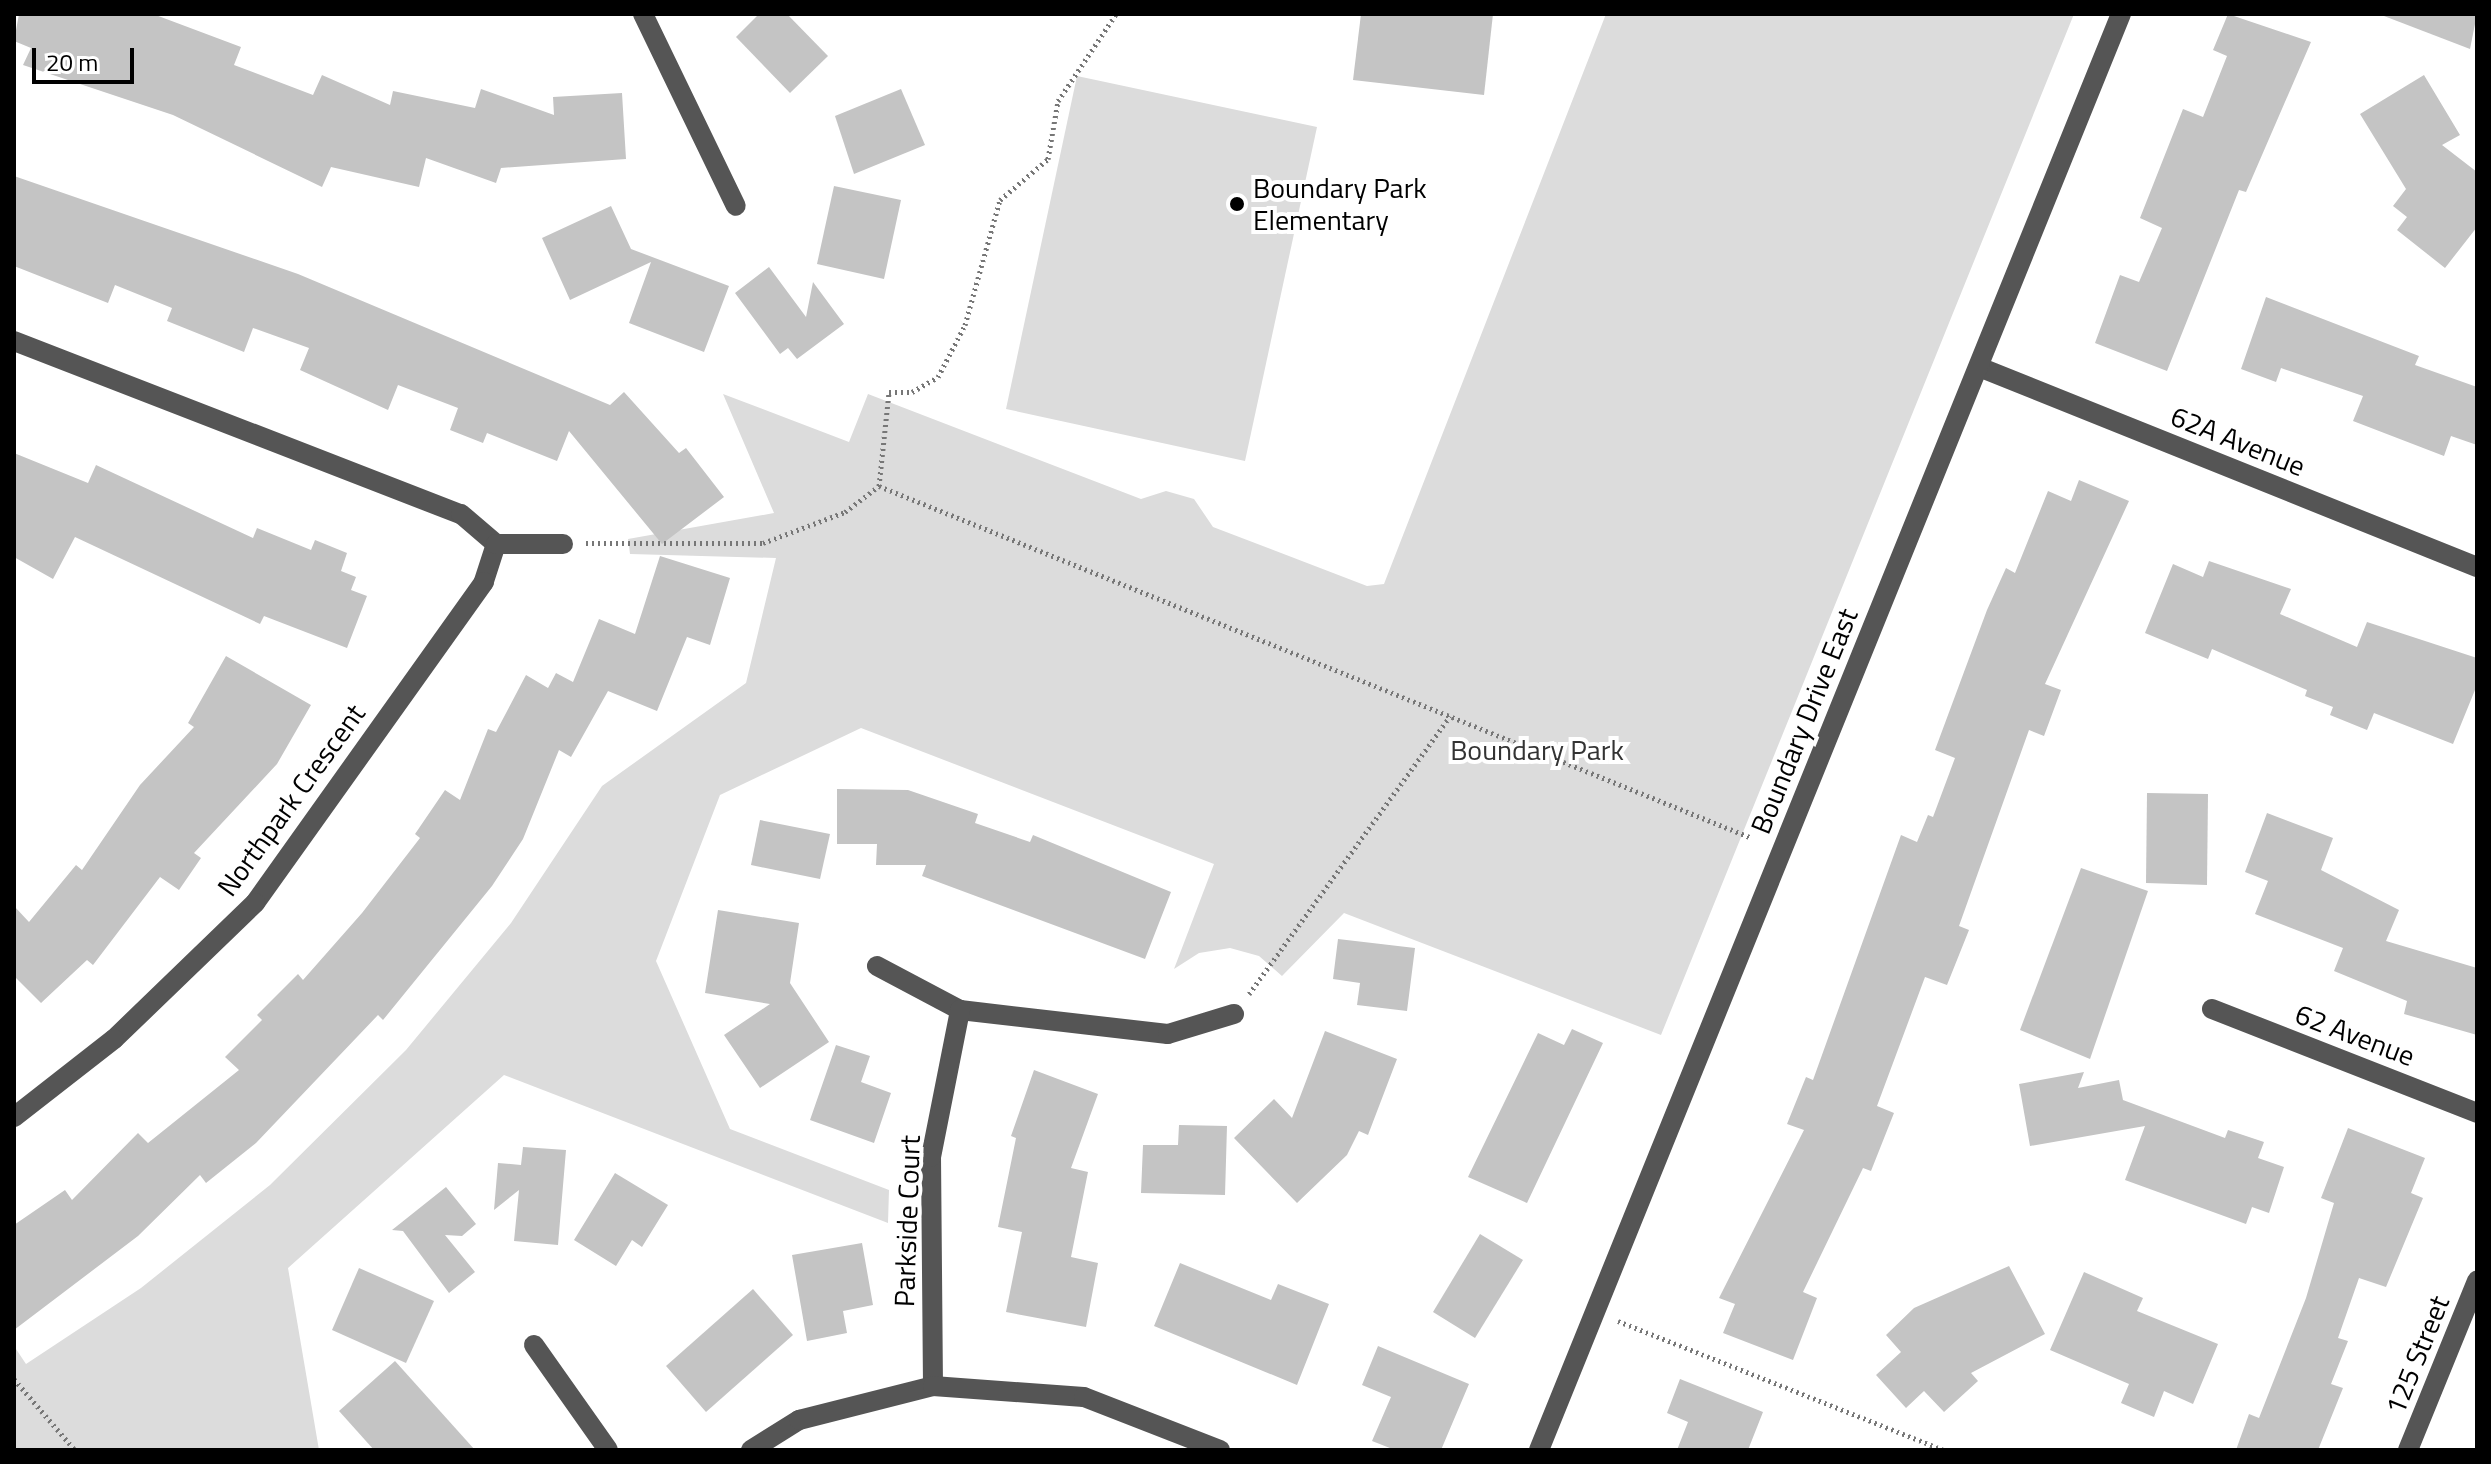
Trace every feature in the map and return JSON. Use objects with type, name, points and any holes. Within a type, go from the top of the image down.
[{"type":"street","points":[[643,14],[736,206]]},
{"type":"street","name":"Boundary Drive East","points":[[1539,1450],[2121,14]]},
{"type":"street","points":[[14,341],[461,514],[496,544],[563,544]]},
{"type":"street","name":"62A Avenue","points":[[1979,367],[2477,567]]},
{"type":"street","name":"Northpark Crescent","points":[[14,1117],[114,1039],[255,903],[484,582],[496,544]]},
{"type":"street","points":[[877,966],[960,1010],[1168,1034],[1234,1014]]},
{"type":"street","name":"62 Avenue","points":[[2212,1009],[2477,1113]]},
{"type":"street","name":"Parkside Court","points":[[933,1386],[931,1157],[960,1010]]},
{"type":"street","name":"125 Street","points":[[2408,1450],[2477,1281]]},
{"type":"street","points":[[534,1345],[608,1450]]},
{"type":"street","points":[[751,1450],[799,1420],[933,1386],[1084,1397],[1220,1450]]},
{"type":"path","points":[[563,544],[763,543],[845,512],[879,486],[889,392],[912,392],[938,377],[965,325],[1000,200],[1048,159],[1058,101],[1116,14]]},
{"type":"path","points":[[879,486],[1752,838]]},
{"type":"path","points":[[1234,1014],[1450,716]]},
{"type":"path","points":[[1593,1313],[1944,1450]]},
{"type":"path","points":[[14,1379],[75,1450]]},
{"type":"green space","name":"Boundary Park","points":[[1606,14],[2074,14],[1661,1035],[1344,913],[1282,976],[1259,956],[1230,948],[1199,953],[1174,969],[1214,864],[861,728],[720,795],[656,961],[730,1129],[889,1190],[888,1223],[504,1075],[288,1268],[319,1450],[14,1450],[14,1346],[26,1364],[141,1288],[270,1185],[406,1050],[511,923],[602,786],[746,683],[776,558],[630,554],[628,539],[774,513],[723,394],[849,442],[868,394],[1141,499],[1166,491],[1194,499],[1213,527],[1367,586],[1384,584]]},
{"type":"green space","points":[[1077,76],[1317,127],[1245,461],[1006,409]]},
{"type":"building","points":[[19,14],[153,14],[241,47],[234,65],[313,95],[322,75],[390,105],[393,91],[475,108],[481,89],[554,115],[553,97],[622,93],[626,159],[501,168],[496,183],[426,158],[419,187],[331,167],[322,187],[173,115],[23,65],[31,48],[14,41]]},
{"type":"building","points":[[759,14],[787,14],[828,56],[790,93],[736,37]]},
{"type":"building","points":[[1361,14],[1493,14],[1484,95],[1353,80]]},
{"type":"building","points":[[2228,14],[2311,42],[2246,192],[2239,190],[2167,371],[2095,343],[2120,275],[2139,282],[2162,228],[2140,218],[2183,109],[2203,117],[2227,56],[2213,50]]},
{"type":"building","points":[[2384,14],[2477,14],[2470,49],[2384,16]]},
{"type":"building","points":[[2424,75],[2460,135],[2442,145],[2477,172],[2477,227],[2445,268],[2397,230],[2407,217],[2393,206],[2406,189],[2360,114]]},
{"type":"building","points":[[901,89],[925,145],[854,174],[835,116]]},
{"type":"building","points":[[14,176],[298,274],[610,405],[624,392],[679,453],[686,448],[724,497],[662,544],[569,431],[557,461],[487,433],[483,443],[450,430],[458,408],[398,385],[388,410],[300,370],[309,348],[253,328],[244,352],[167,321],[172,308],[115,285],[108,303],[14,266]]},
{"type":"building","points":[[834,186],[901,200],[884,279],[817,264]]},
{"type":"building","points":[[611,206],[631,249],[729,286],[704,352],[629,323],[651,262],[570,300],[542,238]]},
{"type":"building","points":[[769,267],[806,317],[813,282],[844,324],[797,359],[788,348],[780,354],[735,293]]},
{"type":"building","points":[[2266,297],[2419,356],[2415,365],[2477,387],[2477,445],[2451,436],[2444,456],[2353,421],[2363,396],[2281,368],[2276,382],[2241,369]]},
{"type":"building","points":[[14,453],[88,483],[96,465],[253,538],[257,528],[311,550],[315,540],[347,553],[341,571],[356,577],[351,590],[367,596],[347,648],[264,616],[260,624],[75,537],[53,579],[14,557]]},
{"type":"building","points":[[2079,480],[2129,501],[2045,684],[2061,690],[2044,736],[2029,730],[1959,926],[1969,930],[1947,985],[1925,977],[1877,1106],[1894,1113],[1871,1171],[1863,1168],[1803,1292],[1817,1298],[1793,1360],[1723,1333],[1735,1304],[1719,1298],[1804,1130],[1787,1124],[1806,1077],[1813,1080],[1901,835],[1917,842],[1928,815],[1933,817],[1955,758],[1935,750],[1987,610],[2006,568],[2015,573],[2048,491],[2071,501]]},
{"type":"building","points":[[660,556],[730,578],[710,645],[687,637],[657,711],[608,691],[571,757],[559,750],[523,839],[492,886],[383,1020],[378,1015],[256,1143],[206,1183],[200,1175],[138,1236],[14,1330],[14,1225],[65,1190],[72,1200],[138,1133],[148,1143],[239,1070],[225,1057],[262,1020],[257,1015],[298,974],[303,980],[362,913],[420,838],[415,834],[445,790],[460,800],[488,729],[496,732],[526,675],[548,688],[556,673],[573,682],[599,619],[635,634]]},
{"type":"building","points":[[2209,561],[2291,589],[2280,614],[2357,647],[2367,622],[2477,658],[2477,685],[2453,744],[2374,713],[2367,730],[2330,715],[2333,707],[2305,696],[2307,690],[2212,649],[2208,659],[2145,633],[2173,564],[2203,577]]},
{"type":"building","points":[[226,656],[311,705],[277,764],[194,853],[201,858],[179,890],[160,877],[93,965],[87,960],[41,1003],[14,976],[14,906],[29,922],[76,865],[82,870],[140,785],[194,727],[188,723]]},
{"type":"building","points":[[837,789],[908,790],[978,814],[975,823],[1030,842],[1033,835],[1171,892],[1145,959],[922,876],[926,865],[876,865],[877,844],[837,844]]},
{"type":"building","points":[[2147,793],[2208,794],[2207,885],[2146,883]]},
{"type":"building","points":[[2267,813],[2333,838],[2321,870],[2399,910],[2386,941],[2477,968],[2477,1035],[2404,1014],[2407,1001],[2334,971],[2343,948],[2255,914],[2268,881],[2245,872]]},
{"type":"building","points":[[760,820],[830,834],[820,879],[751,865]]},
{"type":"building","points":[[2081,868],[2148,891],[2090,1059],[2020,1030]]},
{"type":"building","points":[[718,910],[799,923],[790,983],[829,1042],[760,1088],[724,1035],[770,1004],[705,993]]},
{"type":"building","points":[[1338,939],[1415,948],[1407,1011],[1357,1005],[1360,983],[1333,979]]},
{"type":"building","points":[[1572,1029],[1603,1043],[1527,1203],[1468,1177],[1538,1033],[1564,1045]]},
{"type":"building","points":[[1325,1031],[1397,1059],[1368,1135],[1359,1131],[1347,1155],[1297,1203],[1234,1138],[1274,1099],[1292,1118]]},
{"type":"building","points":[[836,1045],[870,1056],[861,1082],[891,1093],[874,1143],[810,1120]]},
{"type":"building","points":[[1034,1070],[1098,1094],[1071,1168],[1088,1172],[1071,1257],[1098,1263],[1086,1327],[1006,1312],[1022,1232],[998,1227],[1016,1138],[1011,1136]]},
{"type":"building","points":[[2084,1072],[2078,1088],[2119,1080],[2123,1100],[2225,1138],[2228,1130],[2264,1142],[2258,1158],[2284,1167],[2269,1213],[2252,1207],[2246,1224],[2125,1180],[2145,1126],[2030,1146],[2019,1084]]},
{"type":"building","points":[[1179,1125],[1227,1126],[1225,1195],[1141,1193],[1143,1145],[1178,1145]]},
{"type":"building","points":[[2348,1128],[2425,1158],[2411,1193],[2423,1198],[2386,1287],[2359,1278],[2338,1338],[2348,1341],[2331,1384],[2343,1388],[2318,1450],[2236,1450],[2249,1414],[2259,1418],[2306,1298],[2334,1203],[2321,1198]]},
{"type":"building","points":[[523,1147],[566,1150],[558,1245],[514,1241],[519,1190],[494,1210],[498,1163],[521,1165]]},
{"type":"building","points":[[615,1173],[668,1205],[642,1247],[632,1240],[616,1266],[574,1240]]},
{"type":"building","points":[[446,1187],[476,1224],[462,1236],[445,1235],[475,1272],[449,1293],[403,1231],[392,1230]]},
{"type":"building","points":[[1480,1234],[1523,1260],[1475,1338],[1433,1312]]},
{"type":"building","points":[[862,1243],[873,1305],[843,1311],[847,1333],[807,1341],[792,1255]]},
{"type":"building","points":[[1180,1263],[1271,1300],[1278,1284],[1329,1304],[1297,1385],[1154,1326]]},
{"type":"building","points":[[2009,1266],[2045,1334],[1971,1373],[1978,1381],[1944,1412],[1924,1391],[1906,1408],[1876,1375],[1901,1352],[1886,1335],[1914,1308]]},
{"type":"building","points":[[359,1268],[434,1301],[406,1363],[332,1330]]},
{"type":"building","points":[[2084,1272],[2143,1298],[2137,1311],[2218,1344],[2193,1404],[2164,1391],[2154,1417],[2121,1403],[2129,1384],[2050,1350]]},
{"type":"building","points":[[753,1289],[793,1335],[706,1412],[666,1366]]},
{"type":"building","points":[[1378,1346],[1469,1384],[1441,1450],[1395,1450],[1372,1441],[1391,1397],[1362,1385]]},
{"type":"building","points":[[395,1361],[475,1450],[374,1450],[339,1411]]},
{"type":"building","points":[[1680,1379],[1763,1412],[1748,1450],[1677,1450],[1688,1422],[1667,1413]]},
{"type":"place","name":"Boundary Park Elementary","points":[[1237,204]]}]
